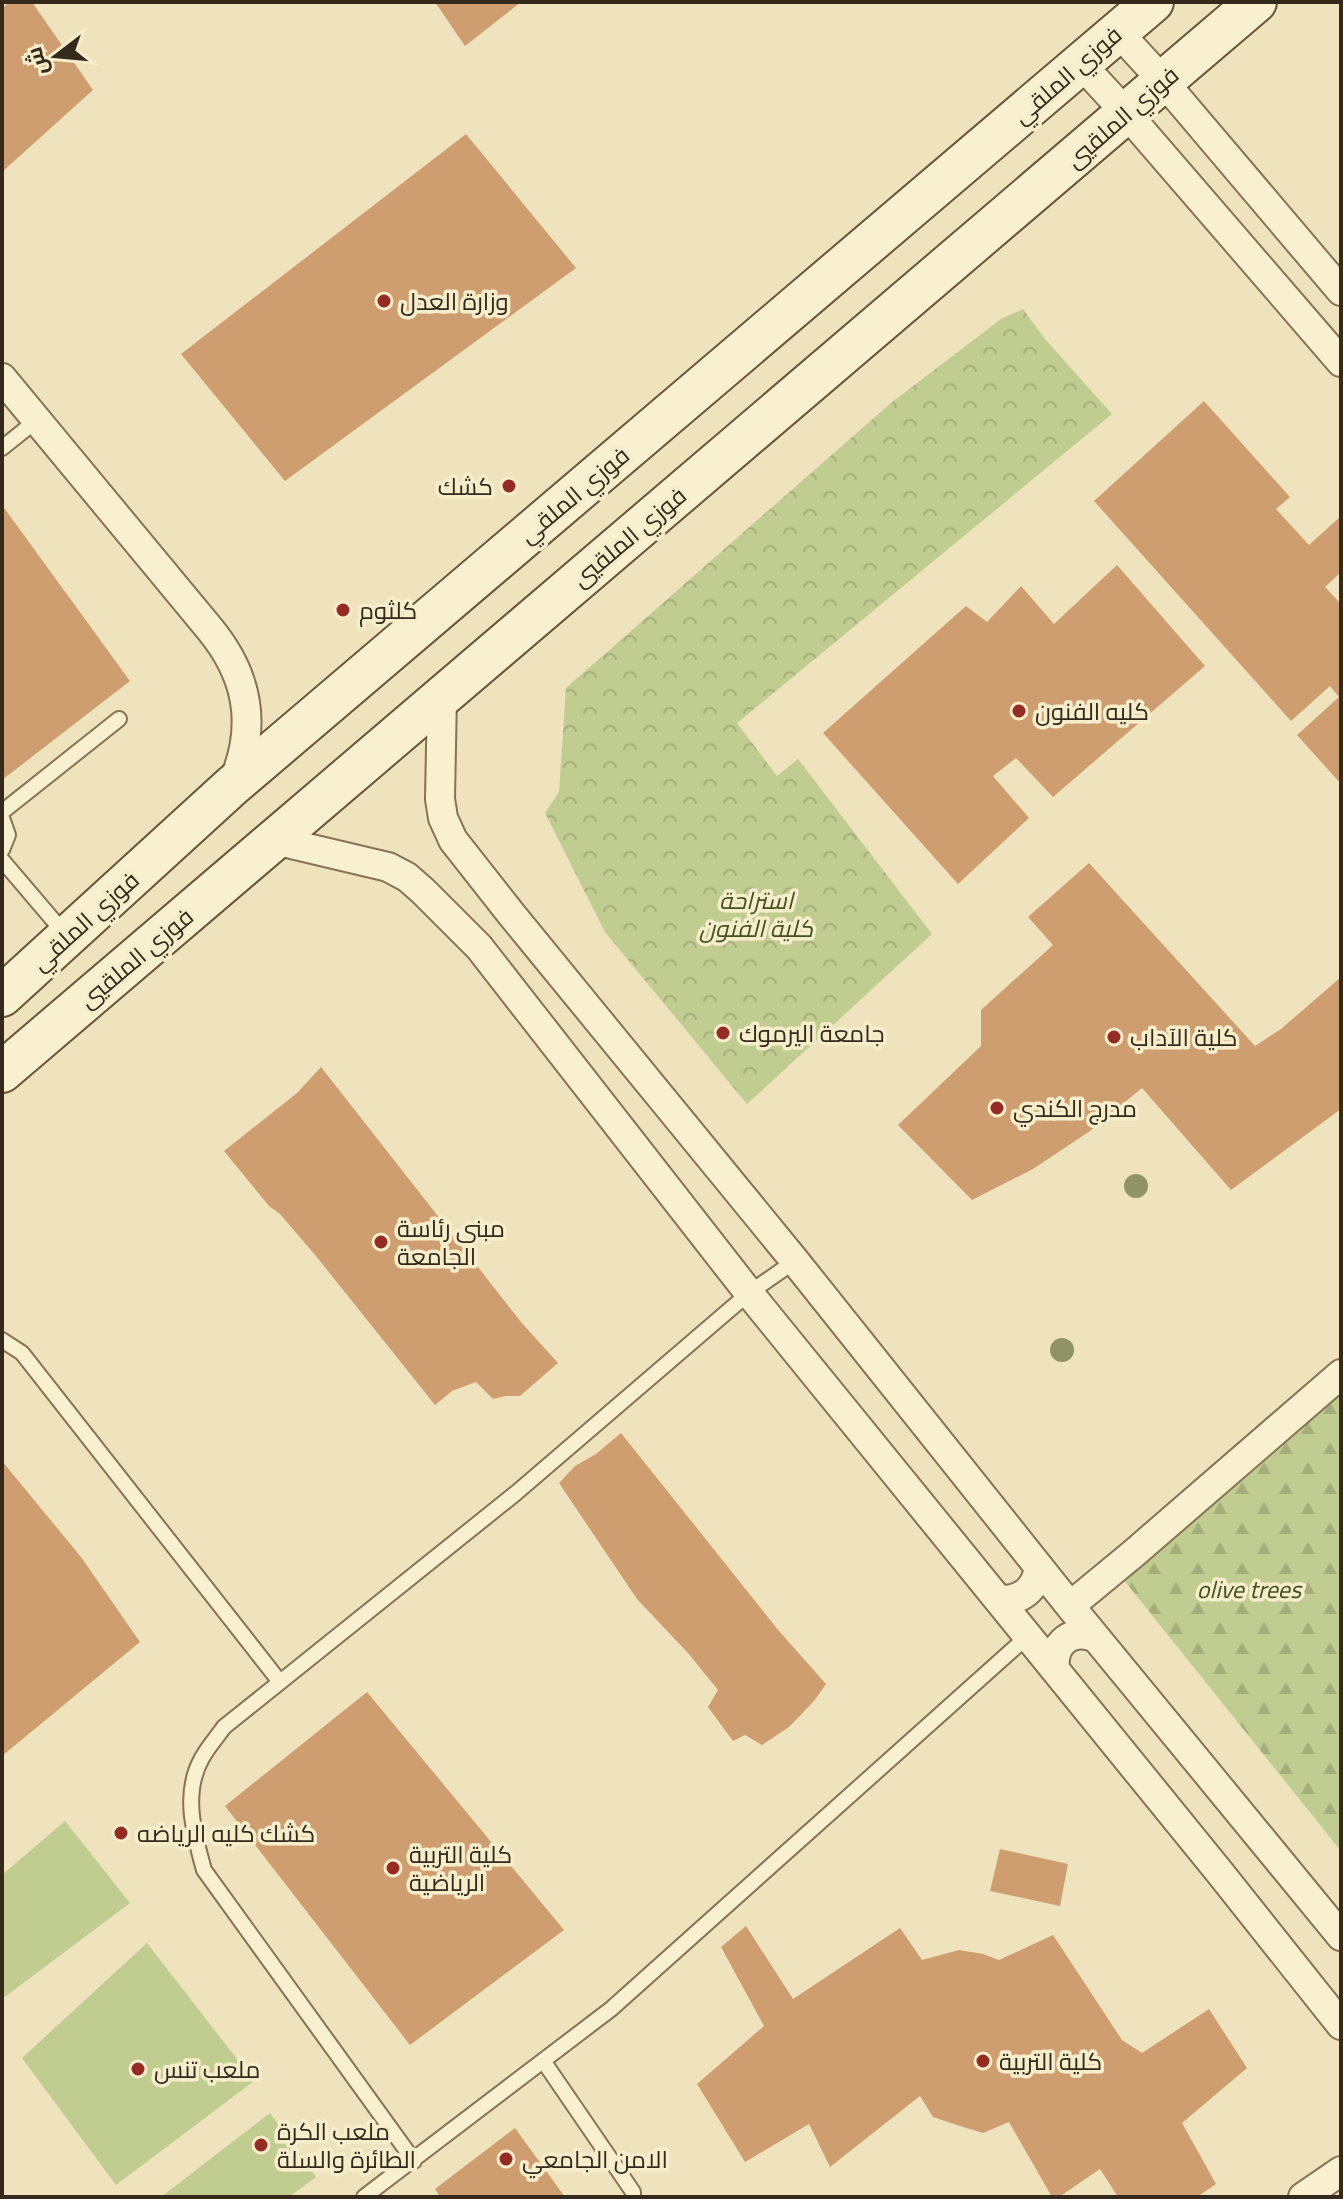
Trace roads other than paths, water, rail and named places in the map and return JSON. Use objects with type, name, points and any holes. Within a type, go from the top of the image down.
[{"type":"street","name":"فوزي الملقي","points":[[2,996],[232,786],[1153,2]]},
{"type":"street","name":"فوزي الملقيي","points":[[2,1072],[1256,2]]},
{"type":"street","points":[[1118,32],[1341,291]]},
{"type":"street","points":[[1081,64],[1341,362]]},
{"type":"street","points":[[2,378],[209,628],[233,662],[243,693],[247,724],[243,756],[232,786]]},
{"type":"street","points":[[442,695],[440,799],[443,818],[453,840],[1070,1606],[1341,1936]]},
{"type":"street","points":[[274,840],[388,867],[415,884],[479,947],[749,1293],[1341,2025]]},
{"type":"street","points":[[479,947],[512,915]]},
{"type":"street","points":[[1070,1606],[1341,1374]]},
{"type":"street","points":[[999,1600],[1019,1598],[1027,1593],[1033,1586],[1039,1567]]},
{"type":"street","points":[[1055,1669],[1056,1650],[1061,1642],[1079,1634],[1096,1638]]},
{"type":"street","points":[[1303,2197],[1341,2171]]},
{"type":"lane","points":[[2,448],[37,420]]},
{"type":"lane","points":[[2,850],[8,835],[2,815],[119,719]]},
{"type":"lane","points":[[2,860],[68,937]]},
{"type":"lane","points":[[414,2161],[204,1870],[192,1826],[191,1795],[201,1760],[224,1727],[516,1493],[749,1293],[795,1261]]},
{"type":"lane","points":[[2,1340],[22,1353],[280,1682]]},
{"type":"lane","points":[[364,2197],[611,2009],[1028,1636]]},
{"type":"lane","points":[[544,2062],[633,2192],[633,2197]]},
{"type":"place","name":"وزارة العدل","points":[[384,301]]},
{"type":"place","name":"كشك","points":[[509,486]]},
{"type":"place","name":"كلثوم","points":[[343,610]]},
{"type":"place","name":"كليه الفنون","points":[[1019,711]]},
{"type":"place","name":"جامعة اليرموك","points":[[723,1033]]},
{"type":"place","name":"كلية الآداب","points":[[1114,1037]]},
{"type":"place","name":"مدرج الكندي","points":[[997,1108]]},
{"type":"place","name":"مبنى رئاسة الجامعة","points":[[381,1242]]},
{"type":"place","name":"كشك كليه الرياضه","points":[[121,1833]]},
{"type":"place","name":"كلية التربية الرياضية","points":[[393,1868]]},
{"type":"place","name":"كلية التربية","points":[[983,2061]]},
{"type":"place","name":"ملعب تنس","points":[[138,2069]]},
{"type":"place","name":"ملعب الكرة الطائرة والسلة","points":[[261,2145]]},
{"type":"place","name":"الامن الجامعي","points":[[506,2159]]},
{"type":"park label","name":"استراحة كلية الفنون","points":[[756,914]]},
{"type":"park label","name":"olive trees","points":[[1249,1589]]}]
